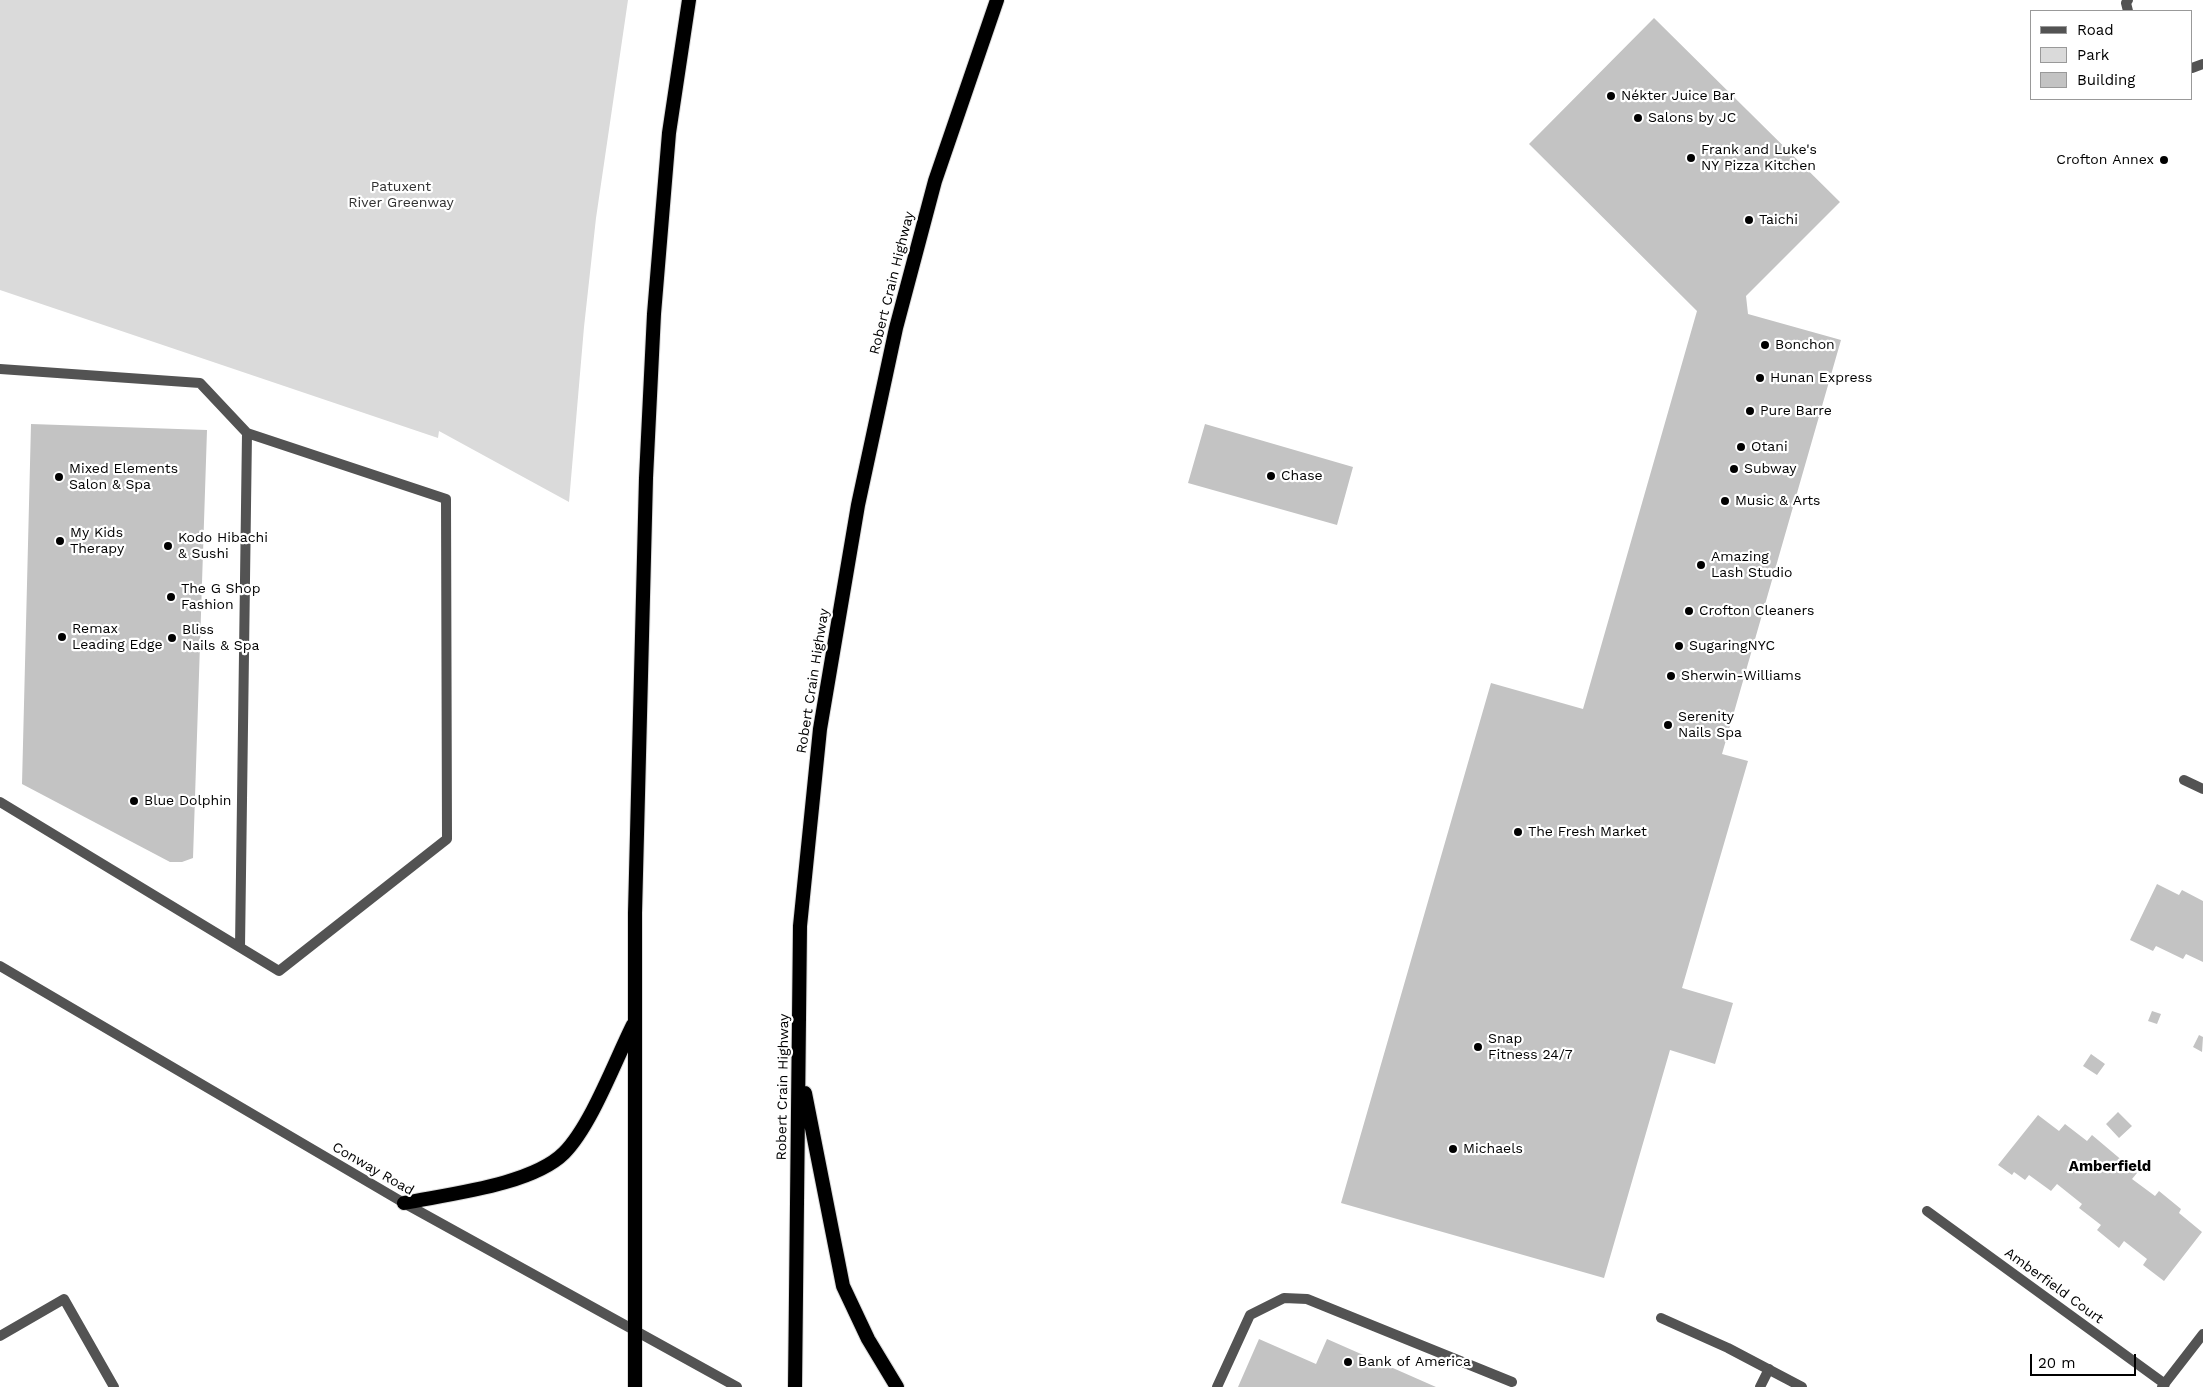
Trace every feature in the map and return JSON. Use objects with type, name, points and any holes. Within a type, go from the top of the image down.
[{"type":"highway","points":[[635,1387],[634,1022],[639,710],[654,314],[669,133],[689,0]]},
{"type":"highway","name":"Robert Crain Highway","points":[[795,1387],[800,926],[820,729],[858,504],[896,328],[935,181],[997,0]]},
{"type":"highway","points":[[404,1203],[511,1181],[538,1169],[564,1154],[586,1123],[634,1022]]},
{"type":"highway","points":[[799,1064],[843,1286],[868,1339],[897,1387]]},
{"type":"street","points":[[0,369],[200,383],[247,433],[446,499],[447,839],[279,971],[0,802]]},
{"type":"street","points":[[240,947],[247,433]]},
{"type":"street","points":[[2184,780],[2203,789]]},
{"type":"street","name":"Conway Road","points":[[0,966],[404,1203],[634,1332],[737,1387]]},
{"type":"street","name":"Amberfield Court","points":[[1927,1211],[2164,1385]]},
{"type":"street","points":[[1217,1387],[1250,1315],[1284,1298],[1306,1299],[1514,1385]]},
{"type":"street","points":[[0,1336],[64,1299],[114,1387]]},
{"type":"street","points":[[1661,1318],[1728,1348],[1802,1387]]},
{"type":"street","points":[[2164,1385],[2203,1334]]},
{"type":"street","points":[[1760,1387],[1769,1369]]},
{"type":"green space","name":"Patuxent River Greenway","points":[[0,0],[628,0],[596,218],[584,327],[569,502],[439,431],[438,438],[0,290]]},
{"type":"building","points":[[1654,18],[1840,202],[1746,296],[1748,314],[1841,340],[1722,754],[1748,761],[1682,988],[1733,1003],[1715,1064],[1670,1050],[1604,1278],[1341,1203],[1491,683],[1583,709],[1697,311],[1529,144]]},
{"type":"building","points":[[31,424],[207,430],[193,858],[182,862],[170,862],[22,784]]},
{"type":"building","name":"Chase","points":[[1205,424],[1353,467],[1337,525],[1188,483]]},
{"type":"building","points":[[2157,884],[2179,895],[2182,890],[2203,901],[2203,962],[2186,954],[2183,959],[2156,946],[2153,951],[2130,940]]},
{"type":"building","points":[[2152,1011],[2161,1014],[2157,1024],[2148,1021]]},
{"type":"building","points":[[2199,1035],[2203,1037],[2202,1052],[2193,1047]]},
{"type":"building","points":[[2091,1054],[2105,1064],[2097,1075],[2083,1066]]},
{"type":"building","points":[[2118,1112],[2132,1126],[2119,1138],[2106,1124]]},
{"type":"building","points":[[2038,1115],[2059,1131],[2065,1124],[2087,1141],[2092,1135],[2137,1173],[2132,1179],[2155,1196],[2159,1191],[2181,1209],[2179,1213],[2202,1232],[2164,1281],[2143,1265],[2147,1259],[2124,1241],[2119,1248],[2097,1230],[2101,1225],[2079,1208],[2082,1204],[2057,1184],[2051,1191],[2029,1175],[2025,1180],[2014,1172],[2012,1175],[1998,1165]]},
{"type":"building","name":"Bank of America","points":[[1259,1339],[1316,1364],[1327,1339],[1436,1387],[1238,1387]]},
{"type":"place","name":"Nékter Juice Bar","points":[[1611,96]]},
{"type":"place","name":"Salons by JC","points":[[1638,118]]},
{"type":"place","name":"Frank and Luke's NY Pizza Kitchen","points":[[1691,158]]},
{"type":"place","name":"Crofton Annex","points":[[2164,160]]},
{"type":"place","name":"Taichi","points":[[1749,220]]},
{"type":"place","name":"Bonchon","points":[[1765,345]]},
{"type":"place","name":"Hunan Express","points":[[1760,378]]},
{"type":"place","name":"Pure Barre","points":[[1750,411]]},
{"type":"place","name":"Otani","points":[[1741,447]]},
{"type":"place","name":"Subway","points":[[1734,469]]},
{"type":"place","name":"Chase","points":[[1271,476]]},
{"type":"place","name":"Mixed Elements Salon & Spa","points":[[59,477]]},
{"type":"place","name":"Music & Arts","points":[[1725,501]]},
{"type":"place","name":"My Kids Therapy","points":[[60,541]]},
{"type":"place","name":"Kodo Hibachi & Sushi","points":[[168,546]]},
{"type":"place","name":"Amazing Lash Studio","points":[[1701,565]]},
{"type":"place","name":"The G Shop Fashion","points":[[171,597]]},
{"type":"place","name":"Crofton Cleaners","points":[[1689,611]]},
{"type":"place","name":"Remax Leading Edge","points":[[62,637]]},
{"type":"place","name":"Bliss Nails & Spa","points":[[172,638]]},
{"type":"place","name":"SugaringNYC","points":[[1679,646]]},
{"type":"place","name":"Sherwin-Williams","points":[[1671,676]]},
{"type":"place","name":"Serenity Nails Spa","points":[[1668,725]]},
{"type":"place","name":"Blue Dolphin","points":[[134,801]]},
{"type":"place","name":"The Fresh Market","points":[[1518,832]]},
{"type":"place","name":"Snap Fitness 24/7","points":[[1478,1047]]},
{"type":"place","name":"Michaels","points":[[1453,1149]]},
{"type":"place","name":"Bank of America","points":[[1348,1362]]},
{"type":"district","name":"Amberfield","points":[[2110,1167]]}]
